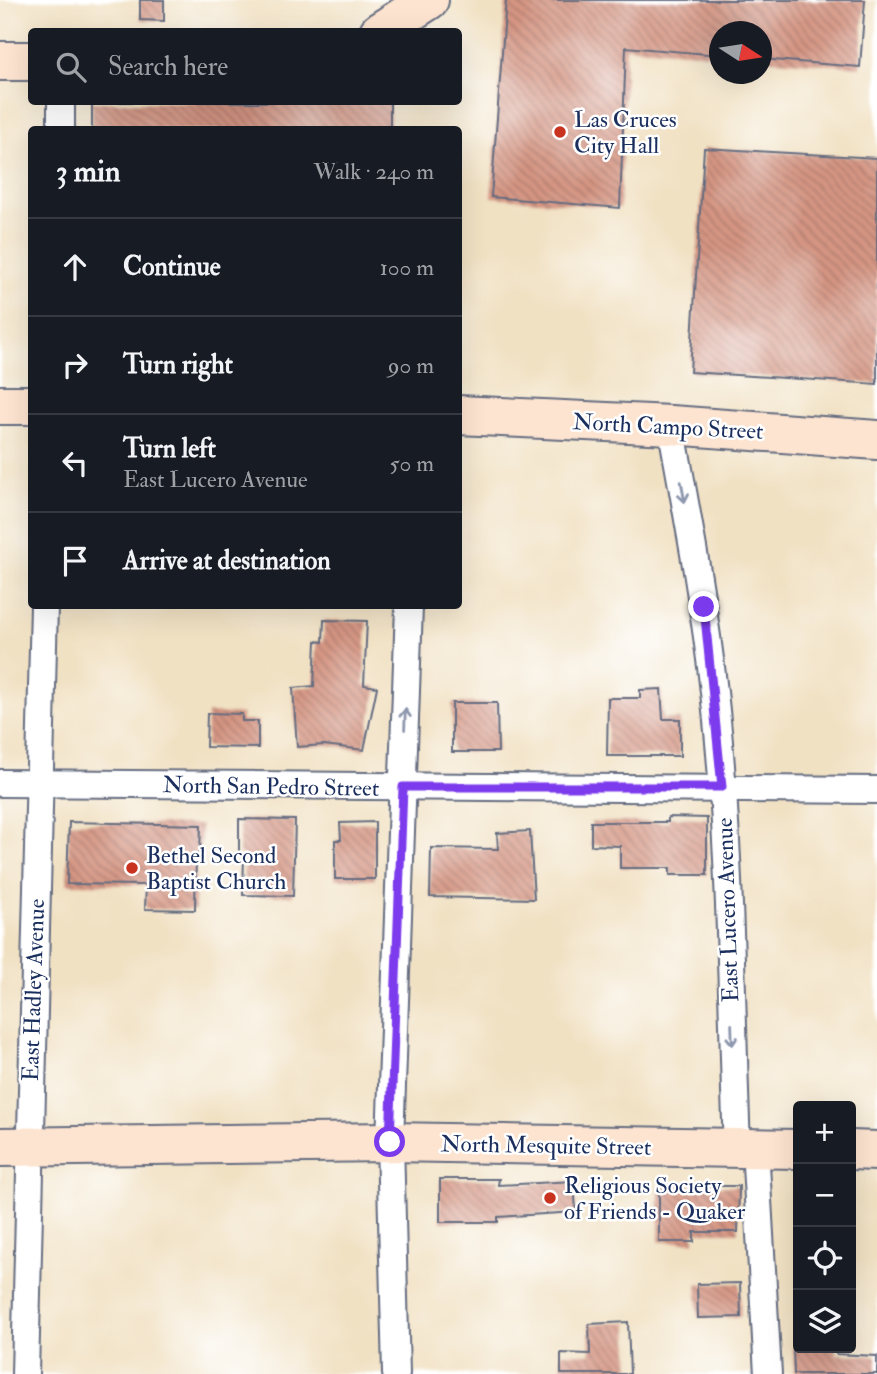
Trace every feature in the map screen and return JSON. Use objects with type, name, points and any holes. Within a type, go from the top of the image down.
[{"type":"street","points":[[385,28],[429,0]]},
{"type":"street","points":[[426,28],[438,18],[450,0]]},
{"type":"street","points":[[0,61],[28,61]]},
{"type":"street","points":[[61,105],[61,126]]},
{"type":"street","points":[[0,405],[28,405]]},
{"type":"street","name":"North Campo Street","points":[[462,415],[671,425],[877,440]]},
{"type":"street","name":"East Lucero Avenue","points":[[671,425],[704,607],[722,787],[746,1147],[768,1374]]},
{"type":"street","name":"East Hadley Avenue","points":[[25,1374],[15,1147],[39,783],[44,609]]},
{"type":"street","points":[[396,1374],[390,1142],[409,609]]},
{"type":"street","name":"North San Pedro Street","points":[[0,783],[877,790]]},
{"type":"street","name":"North Mesquite Street","points":[[15,1147],[390,1142],[793,1149]]},
{"type":"street","points":[[856,1150],[877,1151]]},
{"type":"building","points":[[140,0],[164,0],[164,21],[140,20]]},
{"type":"building","name":"Las Cruces City Hall","points":[[506,0],[865,0],[860,67],[772,60],[772,21],[709,21],[709,54],[626,47],[620,208],[491,197]]},
{"type":"building","points":[[92,105],[390,105],[390,126],[92,126]]},
{"type":"building","points":[[704,148],[877,158],[877,384],[690,372]]},
{"type":"building","points":[[324,620],[367,621],[364,685],[377,687],[364,750],[324,745],[297,747],[293,688],[314,686],[316,641],[323,642]]},
{"type":"building","points":[[661,689],[663,719],[680,719],[680,756],[607,756],[608,698],[640,698],[640,690]]},
{"type":"building","points":[[452,703],[497,703],[498,752],[452,752]]},
{"type":"building","points":[[207,713],[242,714],[242,721],[258,721],[258,748],[206,747]]},
{"type":"building","points":[[668,817],[707,818],[707,875],[670,875],[670,868],[620,868],[620,846],[591,845],[591,822],[668,822]]},
{"type":"building","points":[[239,819],[295,820],[293,896],[243,895],[244,855],[239,854]]},
{"type":"building","name":"Bethel Second Baptist Church","points":[[69,822],[201,825],[200,853],[196,853],[195,910],[145,909],[146,885],[67,884]]},
{"type":"building","points":[[375,822],[375,879],[335,879],[335,840],[341,840],[340,823]]},
{"type":"building","points":[[530,831],[534,899],[430,897],[431,848],[498,849],[497,833]]},
{"type":"building","points":[[440,1179],[499,1179],[498,1185],[574,1181],[576,1212],[498,1217],[498,1222],[440,1222]]},
{"type":"building","points":[[659,1186],[739,1186],[738,1232],[694,1232],[694,1242],[659,1242]]},
{"type":"building","points":[[740,1283],[741,1317],[698,1318],[697,1284]]},
{"type":"building","points":[[628,1322],[630,1374],[561,1374],[561,1353],[590,1354],[589,1324]]},
{"type":"building","points":[[793,1353],[877,1356],[877,1374],[794,1374]]},
{"type":"place","name":"Las Cruces City Hall","points":[[560,132]]},
{"type":"place","name":"Bethel Second Baptist Church","points":[[132,868]]},
{"type":"place","name":"Religious Society of Friends - Quaker","points":[[550,1198]]},
{"type":"route","points":[[390,1142],[403,787],[722,787],[704,607]]}]
